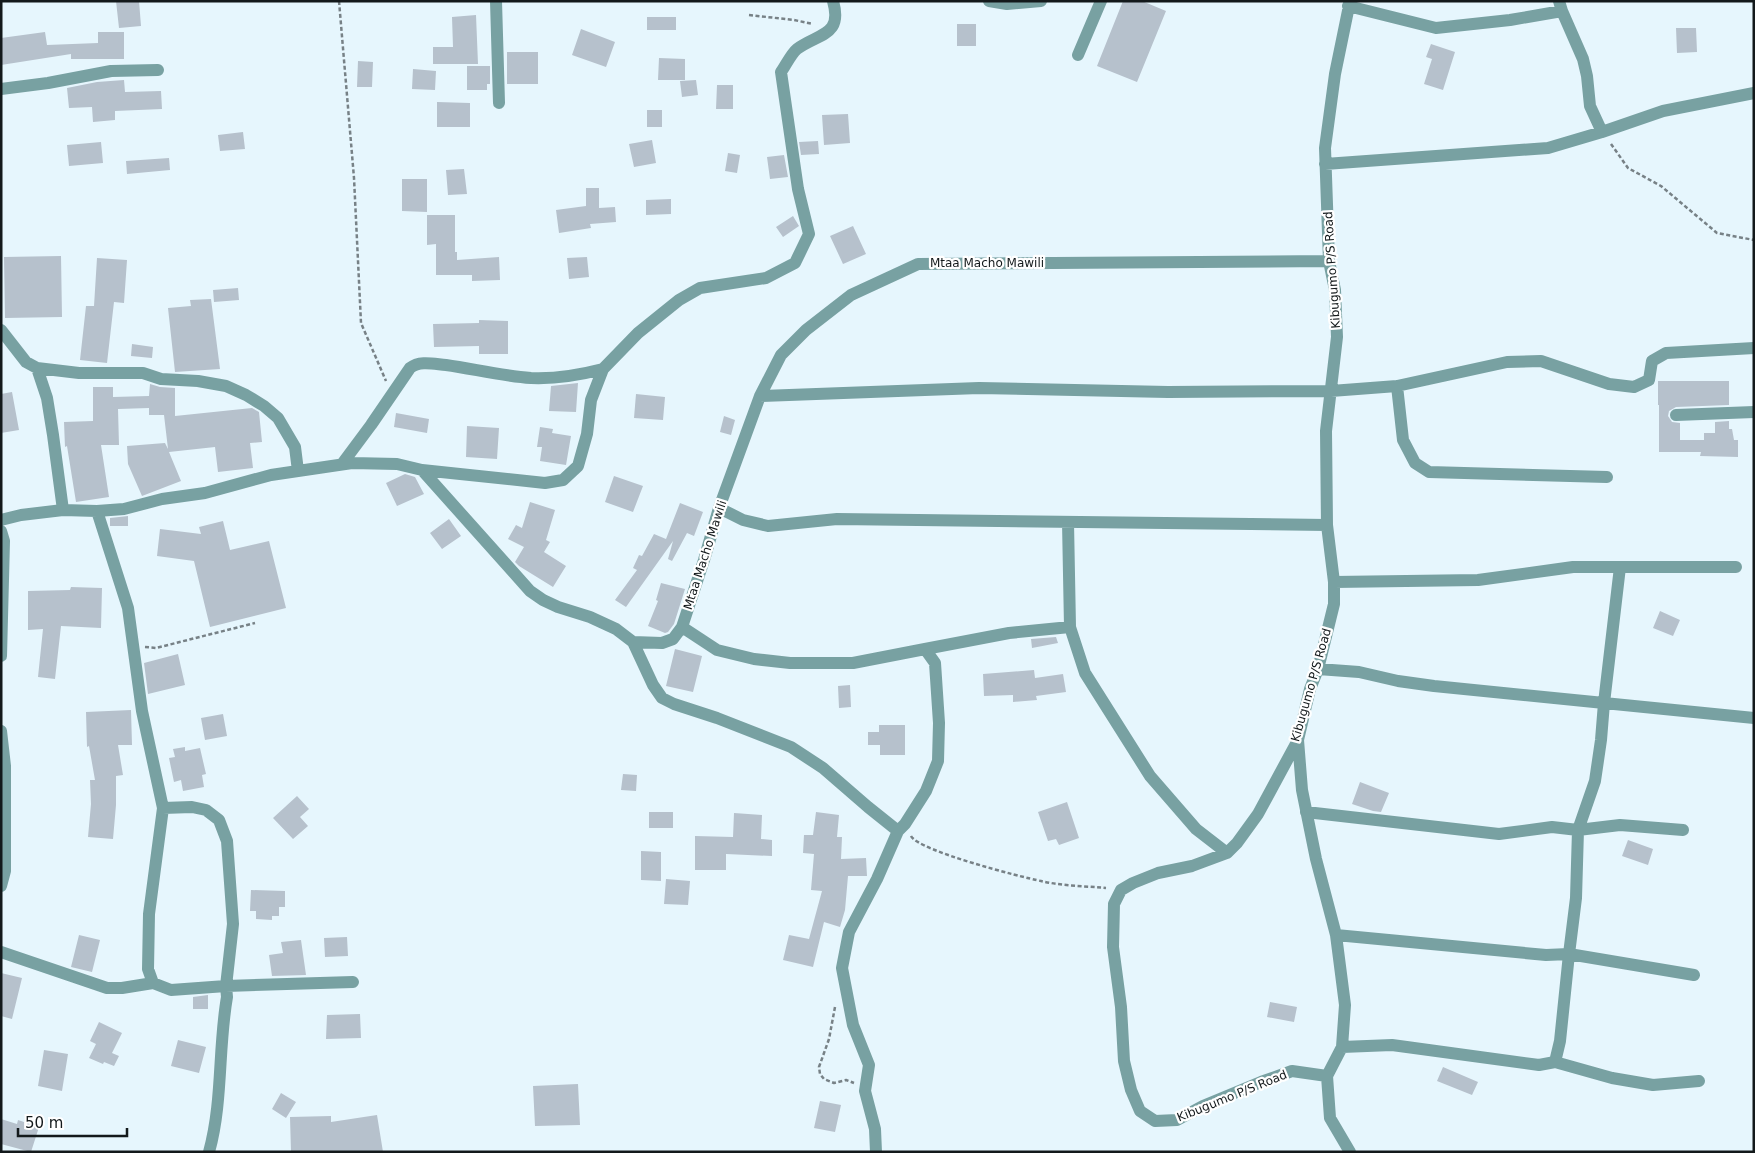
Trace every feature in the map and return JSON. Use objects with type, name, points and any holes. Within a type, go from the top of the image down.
[{"type":"street","points":[[496,1],[499,103]]},
{"type":"street","points":[[1,520],[21,515],[63,510],[97,511],[124,509],[162,499],[205,493],[271,475],[342,464],[372,462],[397,464],[422,470],[545,482],[563,480],[578,466],[587,434],[590,400],[603,369],[638,333],[679,300],[700,288],[766,278],[795,264],[809,234],[798,189],[781,72],[796,50],[831,29],[836,16],[833,1]]},
{"type":"street","points":[[989,1],[1007,4],[1041,1]]},
{"type":"street","points":[[1078,55],[1101,1]]},
{"type":"street","points":[[1349,4],[1436,28],[1510,20],[1560,6],[1583,59],[1590,106],[1602,132]]},
{"type":"street","name":"Kibugumo P/S Road","points":[[1327,1076],[1292,1071],[1203,1106],[1177,1120],[1155,1121],[1140,1111],[1130,1090],[1124,1061],[1121,1007],[1113,947],[1114,904],[1121,890],[1158,873],[1192,866],[1227,853],[1237,843],[1258,814],[1298,740],[1310,689],[1318,669],[1334,604],[1334,582],[1327,525],[1326,431],[1337,337],[1335,290],[1329,261],[1325,148],[1334,74],[1349,4]]},
{"type":"street","points":[[1,88],[48,83],[111,71],[158,70]]},
{"type":"street","points":[[1325,164],[1548,148],[1663,111],[1754,94]]},
{"type":"street","name":"Mtaa Macho Mawili","points":[[682,627],[720,508],[760,396],[781,355],[806,330],[852,295],[918,264],[1329,261]]},
{"type":"street","points":[[1,330],[26,362],[36,368],[79,373],[143,373],[161,379],[198,381],[226,386],[246,395],[264,406],[278,418],[295,447],[298,471]]},
{"type":"street","points":[[760,396],[979,388],[1168,392],[1331,390],[1397,386],[1507,362],[1541,361],[1609,384],[1634,387],[1649,380],[1652,361],[1666,353],[1754,348]]},
{"type":"street","points":[[342,464],[410,368],[415,364],[422,363],[531,378],[578,376],[603,369]]},
{"type":"street","points":[[36,368],[47,398],[54,435],[63,510]]},
{"type":"street","points":[[1397,386],[1403,440],[1415,463],[1429,472],[1607,477]]},
{"type":"street","points":[[1676,415],[1754,412]]},
{"type":"street","points":[[422,470],[530,591],[558,607],[590,617],[616,629],[632,642],[653,685],[662,698],[791,747],[822,768],[868,807],[902,827]]},
{"type":"street","points":[[720,508],[743,520],[768,526],[837,519],[1327,525]]},
{"type":"street","points":[[97,511],[128,608],[142,711],[163,808],[149,914],[148,968],[153,982]]},
{"type":"street","points":[[1068,522],[1070,627],[1085,673],[1150,776],[1196,829],[1227,853]]},
{"type":"street","points":[[1,531],[4,541],[2,649]]},
{"type":"street","points":[[1334,582],[1478,580],[1573,567],[1736,567]]},
{"type":"street","points":[[1555,1062],[1560,1041],[1576,898],[1578,830],[1594,781],[1601,740],[1620,567]]},
{"type":"street","points":[[632,642],[662,643],[673,639],[682,627],[717,650],[754,659],[790,663],[853,663],[1009,633],[1070,627]]},
{"type":"street","points":[[876,1152],[875,1129],[866,1091],[869,1065],[853,1025],[842,968],[849,932],[902,827],[926,792],[938,761],[939,723],[935,663],[925,649]]},
{"type":"street","points":[[1318,669],[1359,672],[1398,681],[1434,686],[1754,718]]},
{"type":"street","points":[[1,731],[5,766],[5,871],[1,886]]},
{"type":"street","points":[[1298,740],[1302,790],[1336,936],[1345,1005],[1342,1047],[1327,1076],[1330,1118],[1350,1152]]},
{"type":"street","points":[[163,808],[192,807],[206,810],[218,820],[228,840],[233,924],[226,986],[217,1109],[209,1152]]},
{"type":"street","points":[[1306,812],[1499,834],[1552,827],[1578,830],[1620,825],[1683,830]]},
{"type":"street","points":[[1336,936],[1546,954],[1569,954],[1694,975]]},
{"type":"street","points":[[1,952],[107,988],[122,988],[153,982],[170,990],[226,986],[353,982]]},
{"type":"street","points":[[1342,1047],[1392,1045],[1538,1065],[1555,1062],[1612,1078],[1653,1086],[1699,1081]]},
{"type":"path","points":[[339,1],[354,178],[361,323],[392,395]]},
{"type":"path","points":[[749,15],[794,20],[831,29]]},
{"type":"path","points":[[1602,132],[1628,168],[1661,186],[1717,232],[1754,240]]},
{"type":"path","points":[[134,646],[156,648],[255,623]]},
{"type":"path","points":[[902,827],[913,840],[929,848],[971,862],[1043,882],[1121,890]]},
{"type":"path","points":[[837,1000],[829,1039],[819,1067],[820,1074],[824,1079],[834,1082],[846,1080],[866,1091]]},
{"type":"building","points":[[116,1],[139,1],[141,26],[119,28]]},
{"type":"building","points":[[1123,1],[1142,1],[1166,11],[1137,82],[1097,66]]},
{"type":"building","points":[[476,15],[478,64],[433,64],[433,47],[453,47],[452,17]]},
{"type":"building","points":[[647,17],[676,17],[676,30],[647,30]]},
{"type":"building","points":[[957,24],[976,24],[976,46],[957,46]]},
{"type":"building","points":[[1676,28],[1696,28],[1697,52],[1677,53]]},
{"type":"building","points":[[581,29],[615,42],[606,67],[572,55]]},
{"type":"building","points":[[45,32],[47,45],[98,43],[98,32],[124,32],[124,59],[71,59],[71,54],[1,65],[1,38]]},
{"type":"building","points":[[1431,44],[1455,52],[1443,90],[1424,84],[1432,59],[1426,57]]},
{"type":"building","points":[[507,52],[538,52],[538,84],[507,84]]},
{"type":"building","points":[[659,58],[685,59],[685,80],[658,80]]},
{"type":"building","points":[[358,61],[373,62],[372,87],[357,87]]},
{"type":"building","points":[[467,66],[490,66],[490,84],[487,84],[487,90],[467,90]]},
{"type":"building","points":[[413,69],[436,71],[435,90],[412,89]]},
{"type":"building","points":[[124,80],[125,92],[161,91],[162,109],[115,111],[115,120],[93,122],[92,107],[69,108],[67,88],[97,82]]},
{"type":"building","points":[[696,80],[698,95],[682,97],[680,81]]},
{"type":"building","points":[[717,85],[733,85],[733,109],[716,109]]},
{"type":"building","points":[[437,102],[470,103],[470,127],[437,127]]},
{"type":"building","points":[[647,110],[662,110],[662,127],[647,127]]},
{"type":"building","points":[[848,114],[850,143],[824,145],[822,115]]},
{"type":"building","points":[[243,132],[245,149],[220,151],[218,135]]},
{"type":"building","points":[[652,140],[656,163],[634,167],[629,144]]},
{"type":"building","points":[[818,141],[819,154],[801,155],[799,142]]},
{"type":"building","points":[[101,142],[103,163],[69,166],[67,145]]},
{"type":"building","points":[[728,153],[740,155],[737,173],[725,171]]},
{"type":"building","points":[[784,155],[788,177],[770,179],[767,157]]},
{"type":"building","points":[[169,158],[170,170],[127,174],[126,161]]},
{"type":"building","points":[[464,169],[467,194],[448,195],[446,170]]},
{"type":"building","points":[[402,179],[427,179],[427,212],[402,211]]},
{"type":"building","points":[[586,188],[599,188],[599,208],[615,207],[616,222],[590,224],[591,228],[559,233],[556,210],[586,206]]},
{"type":"building","points":[[671,199],[671,214],[646,215],[646,200]]},
{"type":"building","points":[[427,215],[455,215],[455,252],[457,252],[457,260],[499,257],[500,280],[472,281],[472,275],[436,275],[436,244],[427,245]]},
{"type":"building","points":[[793,216],[799,226],[783,237],[776,227]]},
{"type":"building","points":[[853,226],[866,254],[843,264],[830,236]]},
{"type":"building","points":[[61,256],[62,317],[5,318],[4,257]]},
{"type":"building","points":[[587,257],[589,277],[569,279],[567,258]]},
{"type":"building","points":[[97,258],[127,260],[124,303],[114,302],[107,363],[80,360],[86,306],[94,306]]},
{"type":"building","points":[[238,288],[239,300],[214,302],[213,290]]},
{"type":"building","points":[[211,299],[220,369],[175,372],[168,308],[191,306],[190,300]]},
{"type":"building","points":[[479,320],[508,321],[508,354],[479,354],[479,346],[434,347],[433,324],[479,323]]},
{"type":"building","points":[[132,344],[153,347],[152,358],[131,356]]},
{"type":"building","points":[[1658,381],[1729,381],[1729,405],[1676,407],[1669,411],[1668,416],[1672,422],[1680,423],[1680,440],[1704,440],[1704,433],[1715,433],[1715,422],[1729,421],[1729,429],[1732,429],[1734,440],[1738,440],[1738,457],[1700,456],[1701,452],[1659,452]]},
{"type":"building","points":[[578,383],[576,412],[549,411],[551,386]]},
{"type":"building","points":[[150,384],[175,388],[175,416],[252,408],[259,412],[262,442],[250,443],[253,468],[218,472],[215,447],[169,452],[181,481],[142,496],[128,464],[127,446],[165,443],[168,449],[164,415],[149,415],[149,408],[118,409],[119,445],[101,445],[109,497],[76,502],[67,446],[65,447],[64,422],[93,421],[93,387],[113,387],[113,397],[149,396]]},
{"type":"building","points":[[12,392],[19,430],[1,433],[1,394]]},
{"type":"building","points":[[636,394],[665,397],[663,420],[634,418]]},
{"type":"building","points":[[396,413],[429,419],[427,433],[394,427]]},
{"type":"building","points":[[724,416],[735,420],[731,435],[720,432]]},
{"type":"building","points":[[467,426],[499,428],[497,459],[466,457]]},
{"type":"building","points":[[540,427],[553,429],[552,433],[571,436],[566,465],[540,461],[542,447],[537,447]]},
{"type":"building","points":[[405,474],[415,477],[424,494],[397,506],[386,483]]},
{"type":"building","points":[[614,476],[643,486],[633,512],[605,502]]},
{"type":"building","points":[[530,502],[555,510],[546,540],[550,542],[544,552],[566,566],[553,587],[515,562],[524,547],[508,539],[516,525],[522,528]]},
{"type":"building","points":[[680,503],[703,512],[694,536],[687,533],[672,561],[668,559],[673,541],[626,607],[615,600],[637,570],[633,568],[639,555],[642,556],[654,534],[666,539]]},
{"type":"building","points":[[128,516],[128,526],[110,526],[110,518]]},
{"type":"building","points":[[449,519],[461,536],[442,549],[430,533]]},
{"type":"building","points":[[223,521],[230,550],[269,541],[286,608],[210,627],[194,561],[157,556],[160,529],[201,534],[199,527]]},
{"type":"building","points":[[661,583],[685,589],[674,624],[665,633],[648,626],[658,601],[656,600]]},
{"type":"building","points":[[71,587],[102,588],[101,628],[61,626],[55,679],[38,677],[43,629],[28,630],[28,591],[70,590]]},
{"type":"building","points":[[1660,611],[1680,620],[1673,636],[1653,628]]},
{"type":"building","points":[[1056,637],[1058,643],[1032,648],[1031,639]]},
{"type":"building","points":[[675,649],[702,656],[693,692],[666,686]]},
{"type":"building","points":[[178,654],[185,685],[148,694],[144,663]]},
{"type":"building","points":[[1034,670],[1035,678],[1063,674],[1066,692],[1036,696],[1037,700],[1013,702],[1013,695],[984,696],[983,674]]},
{"type":"building","points":[[850,685],[851,707],[839,708],[838,686]]},
{"type":"building","points":[[131,710],[132,745],[118,745],[123,775],[116,776],[113,839],[88,837],[91,804],[90,780],[95,780],[89,746],[87,747],[86,712]]},
{"type":"building","points":[[223,714],[227,736],[205,740],[201,718]]},
{"type":"building","points":[[879,725],[905,725],[905,755],[880,755],[880,745],[868,745],[868,732],[879,732]]},
{"type":"building","points":[[185,747],[185,751],[200,748],[206,774],[202,775],[204,787],[183,791],[181,780],[174,782],[169,758],[175,757],[173,749]]},
{"type":"building","points":[[623,774],[637,775],[636,791],[621,790]]},
{"type":"building","points":[[1360,782],[1389,793],[1381,812],[1352,804]]},
{"type":"building","points":[[297,796],[309,809],[300,817],[308,826],[293,839],[273,818]]},
{"type":"building","points":[[1067,802],[1079,838],[1059,845],[1056,839],[1048,841],[1038,812]]},
{"type":"building","points":[[649,812],[673,812],[673,828],[649,828]]},
{"type":"building","points":[[816,812],[839,815],[837,837],[842,837],[841,859],[866,858],[867,876],[848,876],[845,910],[840,927],[824,922],[813,967],[783,960],[789,935],[809,939],[822,891],[811,890],[814,854],[803,853],[804,835],[813,835]]},
{"type":"building","points":[[734,813],[762,815],[761,839],[772,840],[772,856],[726,854],[726,870],[695,870],[695,836],[733,837]]},
{"type":"building","points":[[1628,840],[1653,849],[1648,865],[1622,856]]},
{"type":"building","points":[[641,851],[661,852],[661,881],[641,880]]},
{"type":"building","points":[[666,879],[690,881],[688,905],[664,904]]},
{"type":"building","points":[[251,890],[285,891],[285,907],[279,907],[279,916],[272,916],[272,920],[256,919],[256,911],[250,911]]},
{"type":"building","points":[[79,935],[100,940],[92,972],[71,967]]},
{"type":"building","points":[[347,937],[348,956],[325,957],[324,938]]},
{"type":"building","points":[[301,940],[306,975],[272,976],[269,955],[283,953],[281,942]]},
{"type":"building","points":[[1,973],[22,978],[12,1019],[1,1016]]},
{"type":"building","points":[[208,995],[208,1009],[193,1009],[193,997]]},
{"type":"building","points":[[1270,1002],[1297,1007],[1294,1022],[1267,1017]]},
{"type":"building","points":[[360,1014],[361,1038],[326,1039],[327,1015]]},
{"type":"building","points":[[99,1022],[122,1033],[112,1053],[119,1056],[114,1066],[89,1058],[96,1044],[90,1041]]},
{"type":"building","points":[[178,1040],[206,1047],[199,1073],[171,1066]]},
{"type":"building","points":[[44,1050],[68,1054],[62,1091],[38,1086]]},
{"type":"building","points":[[1443,1067],[1478,1082],[1472,1095],[1437,1081]]},
{"type":"building","points":[[578,1084],[580,1125],[535,1126],[533,1086]]},
{"type":"building","points":[[281,1093],[296,1102],[286,1118],[272,1109]]},
{"type":"building","points":[[820,1101],[841,1105],[835,1132],[814,1128]]},
{"type":"building","points":[[377,1115],[383,1152],[291,1152],[290,1117],[331,1116],[331,1122]]},
{"type":"building","points":[[1,1119],[17,1124],[18,1120],[39,1127],[31,1152],[1,1144]]}]
